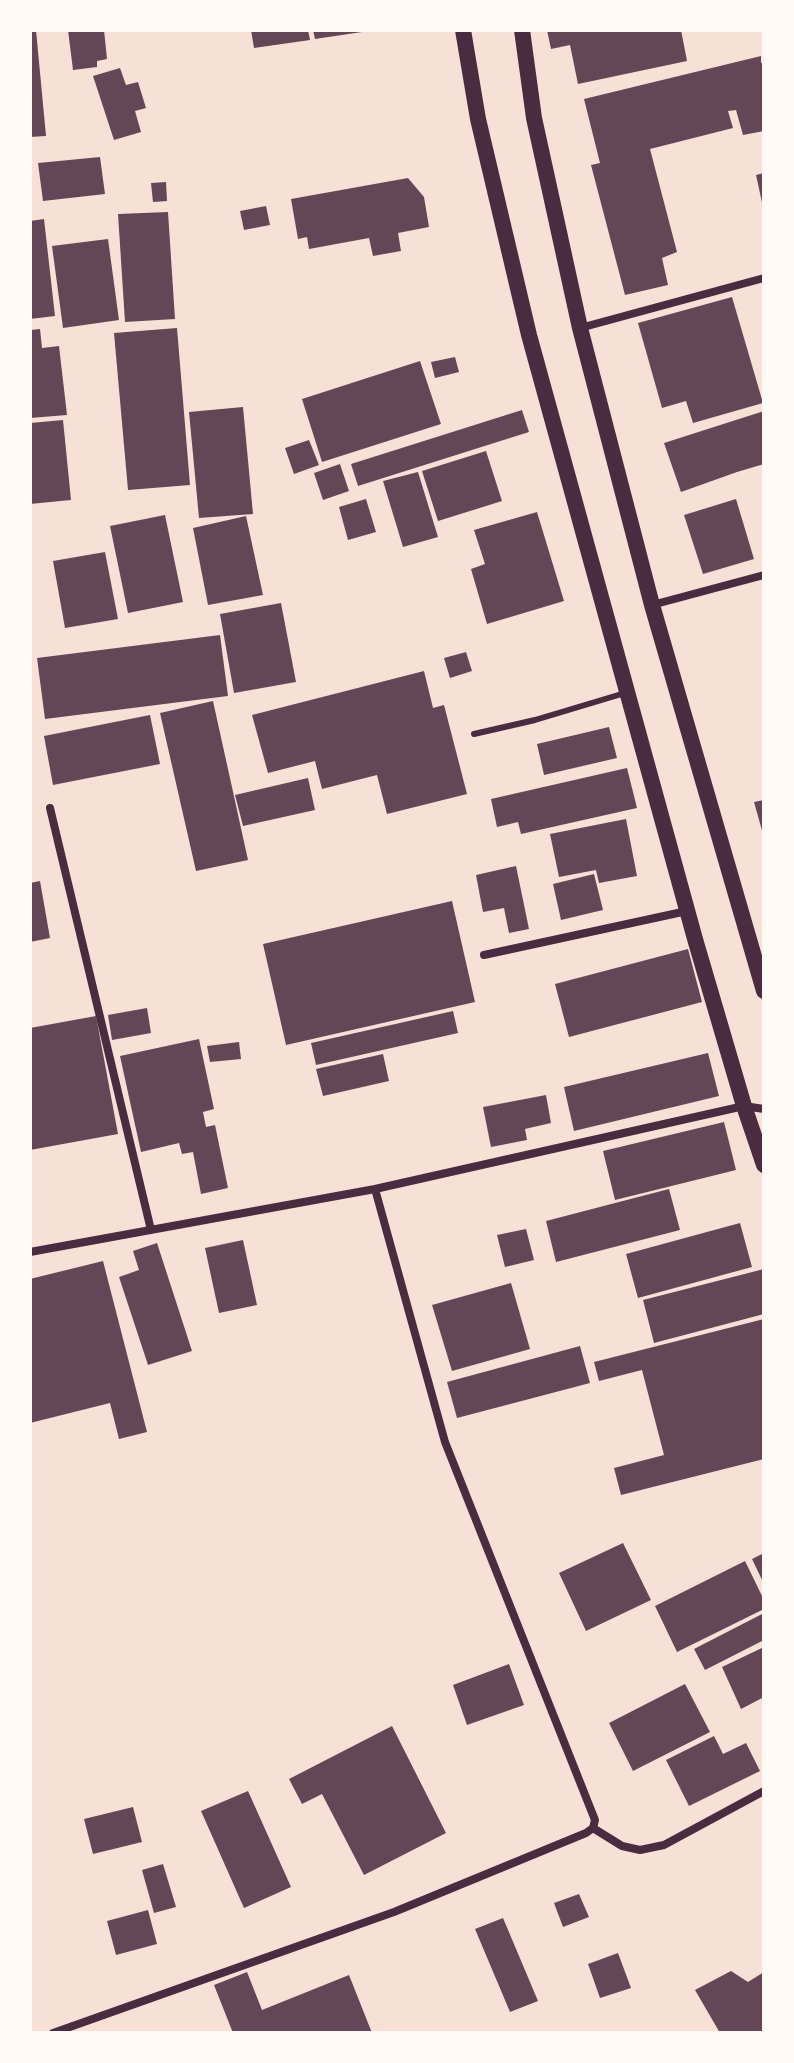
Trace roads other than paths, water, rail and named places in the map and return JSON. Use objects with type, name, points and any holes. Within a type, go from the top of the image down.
[{"type":"main road","points":[[463,30],[478,119],[509,256],[626,693],[744,1106],[764,1165]]},
{"type":"main road","points":[[522,30],[534,118],[580,328],[652,605],[764,991]]},
{"type":"street","points":[[580,328],[764,278]]},
{"type":"street","points":[[652,605],[764,575]]},
{"type":"street","points":[[50,808],[151,1230]]},
{"type":"street","points":[[484,955],[688,911]]},
{"type":"street","points":[[30,1252],[375,1189],[744,1106],[764,1109]]},
{"type":"street","points":[[53,2033],[394,1912],[593,1828],[595,1820],[445,1442],[375,1189]]},
{"type":"street","points":[[593,1828],[622,1846],[640,1850],[664,1845],[764,1791]]},
{"type":"lane","points":[[474,734],[626,693]]}]
